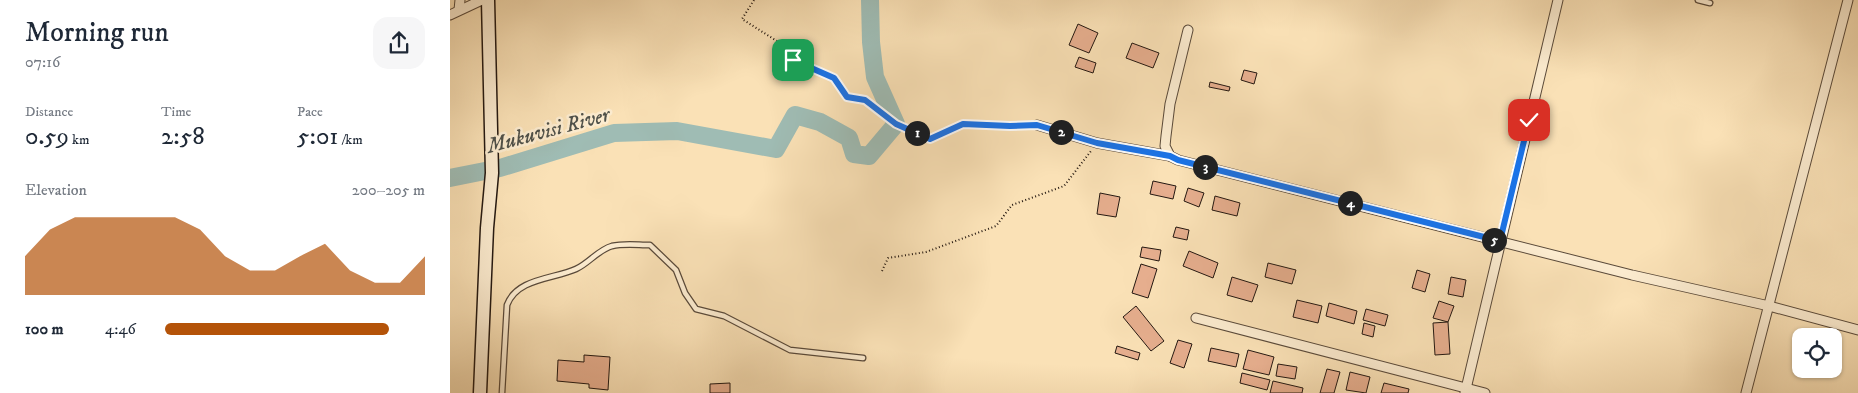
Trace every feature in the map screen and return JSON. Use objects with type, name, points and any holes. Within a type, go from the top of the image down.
[{"type":"street","points":[[459,10],[460,0]]},
{"type":"street","points":[[450,15],[482,0]]},
{"type":"street","points":[[480,393],[487,228],[492,173],[488,0]]},
{"type":"street","points":[[1466,390],[1558,0]]},
{"type":"street","points":[[1746,393],[1848,0]]},
{"type":"street","points":[[1170,156],[1165,146],[1170,104],[1188,30]]},
{"type":"street","points":[[1037,125],[1097,143],[1170,156],[1178,160],[1632,275],[1769,306],[1858,330]]},
{"type":"street","points":[[1196,318],[1466,390],[1485,393]]},
{"type":"lane","points":[[1698,0],[1710,3]]},
{"type":"lane","points":[[502,393],[509,299],[522,288],[545,278],[575,269],[603,250],[611,246],[621,245],[650,245],[676,270],[686,293],[696,309],[724,316],[790,350],[862,358]]},
{"type":"path","points":[[754,0],[742,19],[788,48],[793,60],[834,78],[847,97],[865,100],[896,124],[930,139],[963,124],[1037,125]]},
{"type":"path","points":[[882,271],[888,258],[926,252],[996,226],[1012,205],[1064,186],[1097,143]]},
{"type":"building","points":[[1078,24],[1098,33],[1089,53],[1069,45]]},
{"type":"building","points":[[1132,43],[1159,53],[1153,68],[1126,58]]},
{"type":"building","points":[[1079,57],[1096,63],[1093,73],[1075,67]]},
{"type":"building","points":[[1244,70],[1257,73],[1254,84],[1241,80]]},
{"type":"building","points":[[1210,82],[1230,87],[1229,91],[1209,87]]},
{"type":"building","points":[[1153,181],[1176,186],[1173,199],[1150,194]]},
{"type":"building","points":[[1188,188],[1204,193],[1199,207],[1184,201]]},
{"type":"building","points":[[1100,193],[1120,197],[1116,217],[1097,214]]},
{"type":"building","points":[[1215,196],[1240,203],[1237,216],[1212,210]]},
{"type":"building","points":[[1176,227],[1189,230],[1187,240],[1173,237]]},
{"type":"building","points":[[1142,247],[1161,250],[1159,261],[1140,257]]},
{"type":"building","points":[[1189,251],[1218,263],[1213,278],[1183,266]]},
{"type":"building","points":[[1268,263],[1296,270],[1292,284],[1265,277]]},
{"type":"building","points":[[1141,264],[1157,269],[1148,298],[1132,293]]},
{"type":"building","points":[[1417,270],[1430,274],[1425,292],[1412,288]]},
{"type":"building","points":[[1232,277],[1258,285],[1252,302],[1227,295]]},
{"type":"building","points":[[1451,277],[1466,280],[1463,297],[1448,294]]},
{"type":"building","points":[[1297,300],[1322,306],[1318,323],[1293,317]]},
{"type":"building","points":[[1439,301],[1454,306],[1448,322],[1433,318]]},
{"type":"building","points":[[1329,303],[1357,311],[1354,324],[1326,316]]},
{"type":"building","points":[[1136,306],[1164,341],[1151,351],[1123,317]]},
{"type":"building","points":[[1366,309],[1388,315],[1385,326],[1363,320]]},
{"type":"building","points":[[1448,322],[1450,354],[1435,355],[1433,323]]},
{"type":"building","points":[[1364,323],[1375,326],[1373,337],[1362,334]]},
{"type":"building","points":[[1178,340],[1192,344],[1184,368],[1170,363]]},
{"type":"building","points":[[1117,346],[1140,353],[1138,360],[1115,353]]},
{"type":"building","points":[[1211,348],[1239,354],[1236,367],[1208,361]]},
{"type":"building","points":[[1248,350],[1274,357],[1269,375],[1243,369]]},
{"type":"building","points":[[584,355],[610,357],[608,390],[589,388],[589,384],[557,381],[558,360],[584,362]]},
{"type":"building","points":[[1278,364],[1297,367],[1295,379],[1276,376]]},
{"type":"building","points":[[1327,369],[1340,372],[1334,393],[1320,393]]},
{"type":"building","points":[[1350,372],[1370,377],[1366,393],[1346,390]]},
{"type":"building","points":[[1242,373],[1270,380],[1267,390],[1240,383]]},
{"type":"building","points":[[1273,381],[1303,388],[1302,393],[1270,393]]},
{"type":"building","points":[[730,383],[730,393],[710,393],[710,384]]},
{"type":"building","points":[[1384,383],[1409,389],[1408,393],[1381,393]]},
{"type":"waterway","name":"Mukuvisi River","points":[[450,178],[500,168],[614,133],[677,131],[776,149],[795,115],[820,122],[849,138],[854,154],[869,156],[896,124],[875,77],[871,42],[870,0]]},
{"type":"route","points":[[793,60],[834,78],[847,97],[865,100],[878,112],[896,124],[930,139],[963,124],[1037,125],[1097,143],[1170,156],[1178,160],[1500,241],[1529,120]]}]
